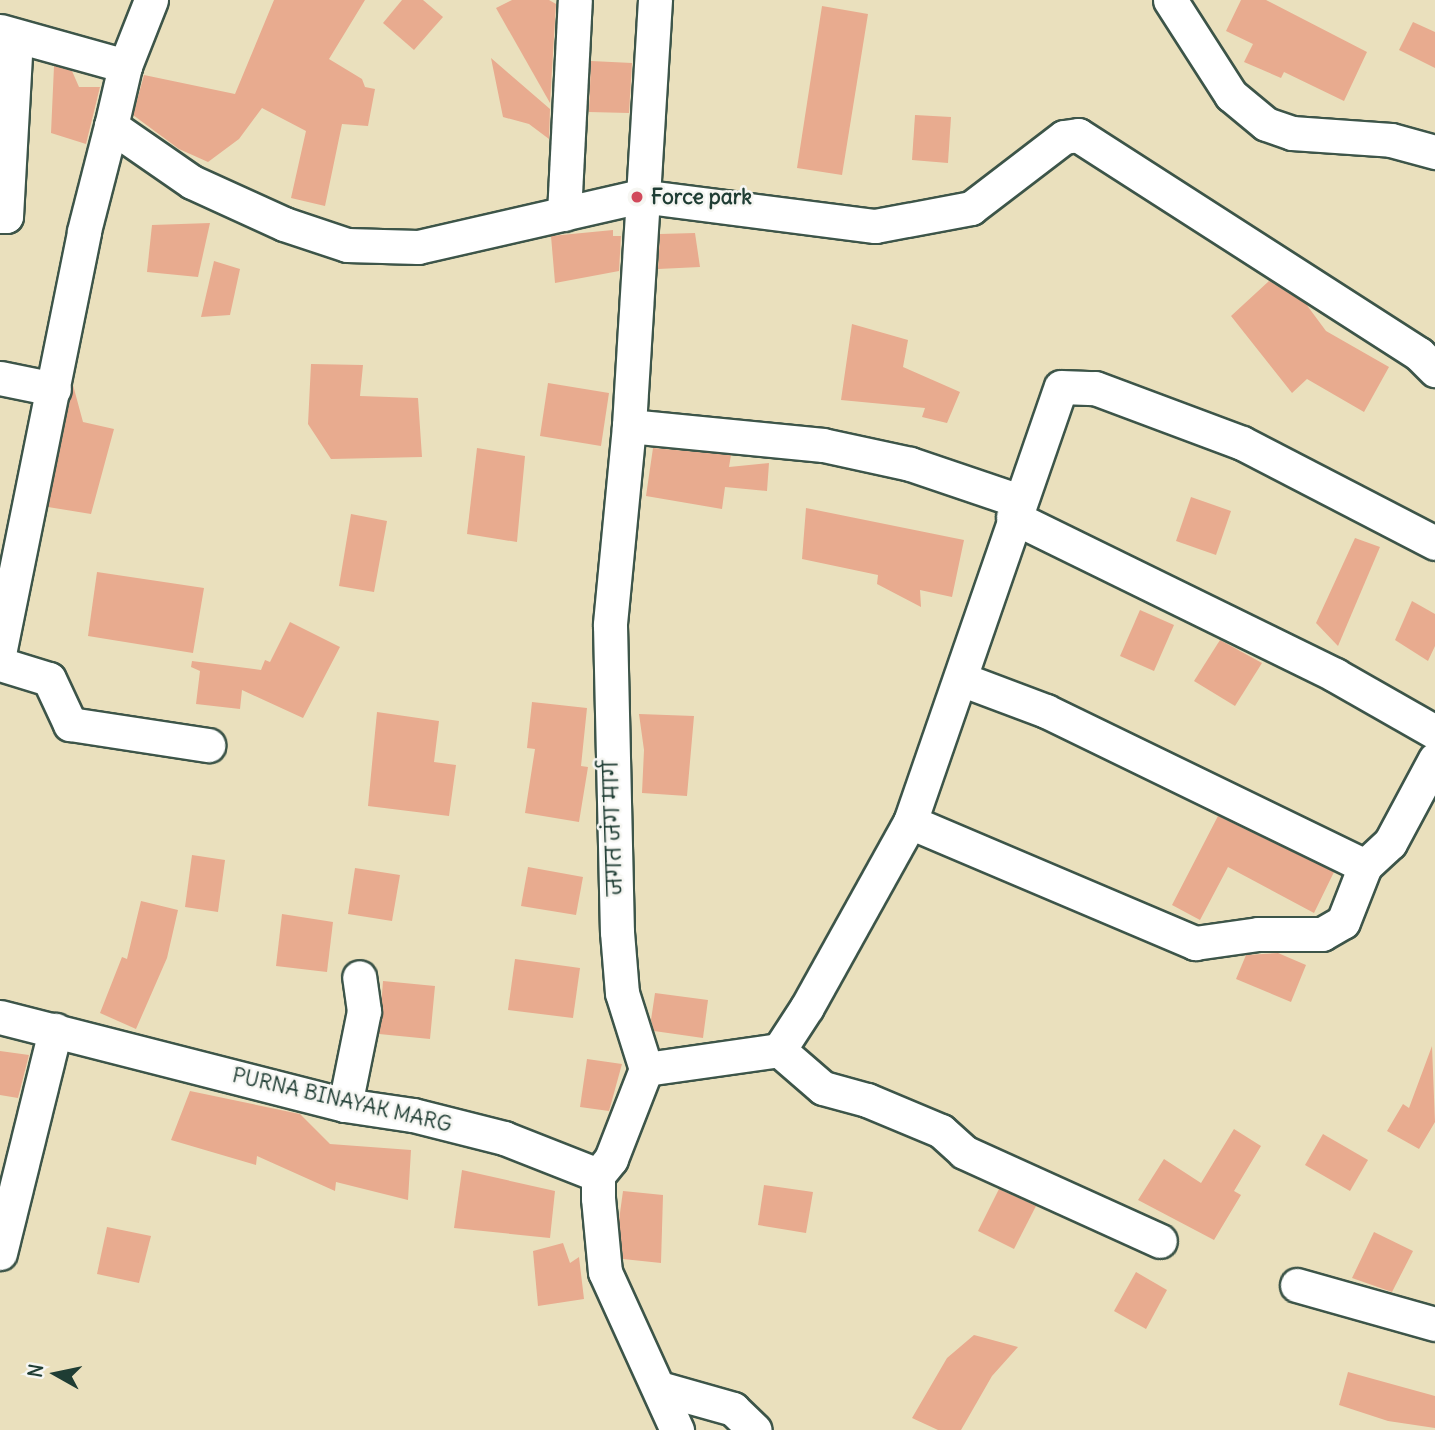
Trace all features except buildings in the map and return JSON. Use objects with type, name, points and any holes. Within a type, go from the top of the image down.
[{"type":"street","points":[[0,649],[84,231],[125,66],[151,0]]},
{"type":"street","points":[[564,214],[575,0]]},
{"type":"street","name":"जगत जंग मार्ग","points":[[646,1069],[622,993],[611,792],[610,625],[629,426],[640,196],[654,60],[654,0]]},
{"type":"street","points":[[1170,0],[1231,95],[1266,124],[1293,133],[1391,141],[1435,152]]},
{"type":"street","points":[[0,216],[6,216],[8,34],[125,66]]},
{"type":"street","points":[[111,127],[192,182],[284,224],[347,245],[418,247],[640,196],[876,226],[971,208],[1064,137],[1078,135],[1419,354],[1435,370]]},
{"type":"street","points":[[0,378],[54,389]]},
{"type":"street","points":[[779,1050],[910,822],[961,679],[1016,509],[1061,387],[1095,388],[1242,443],[1435,543]]},
{"type":"street","points":[[629,426],[823,445],[910,464],[1016,509],[1335,675],[1435,732]]},
{"type":"street","points":[[0,664],[49,678],[70,724],[208,745]]},
{"type":"street","points":[[961,679],[1046,710],[1365,866]]},
{"type":"street","points":[[910,822],[1195,943],[1258,934],[1322,934],[1343,922],[1365,866],[1390,843],[1435,758]]},
{"type":"street","points":[[345,1105],[363,1011],[359,977]]},
{"type":"street","name":"PURNA BINAYAK MARG","points":[[0,1017],[345,1105],[413,1115],[504,1138],[598,1175]]},
{"type":"street","points":[[0,1253],[55,1030]]},
{"type":"street","points":[[677,1430],[659,1388],[621,1316],[605,1272],[598,1175],[611,1159],[646,1069],[779,1050],[822,1088],[867,1100],[941,1131],[964,1152],[1160,1241]]},
{"type":"street","points":[[1297,1285],[1435,1324]]},
{"type":"street","points":[[659,1388],[697,1395],[733,1409],[755,1430]]},
{"type":"place","name":"Force park","points":[[637,197]]}]
